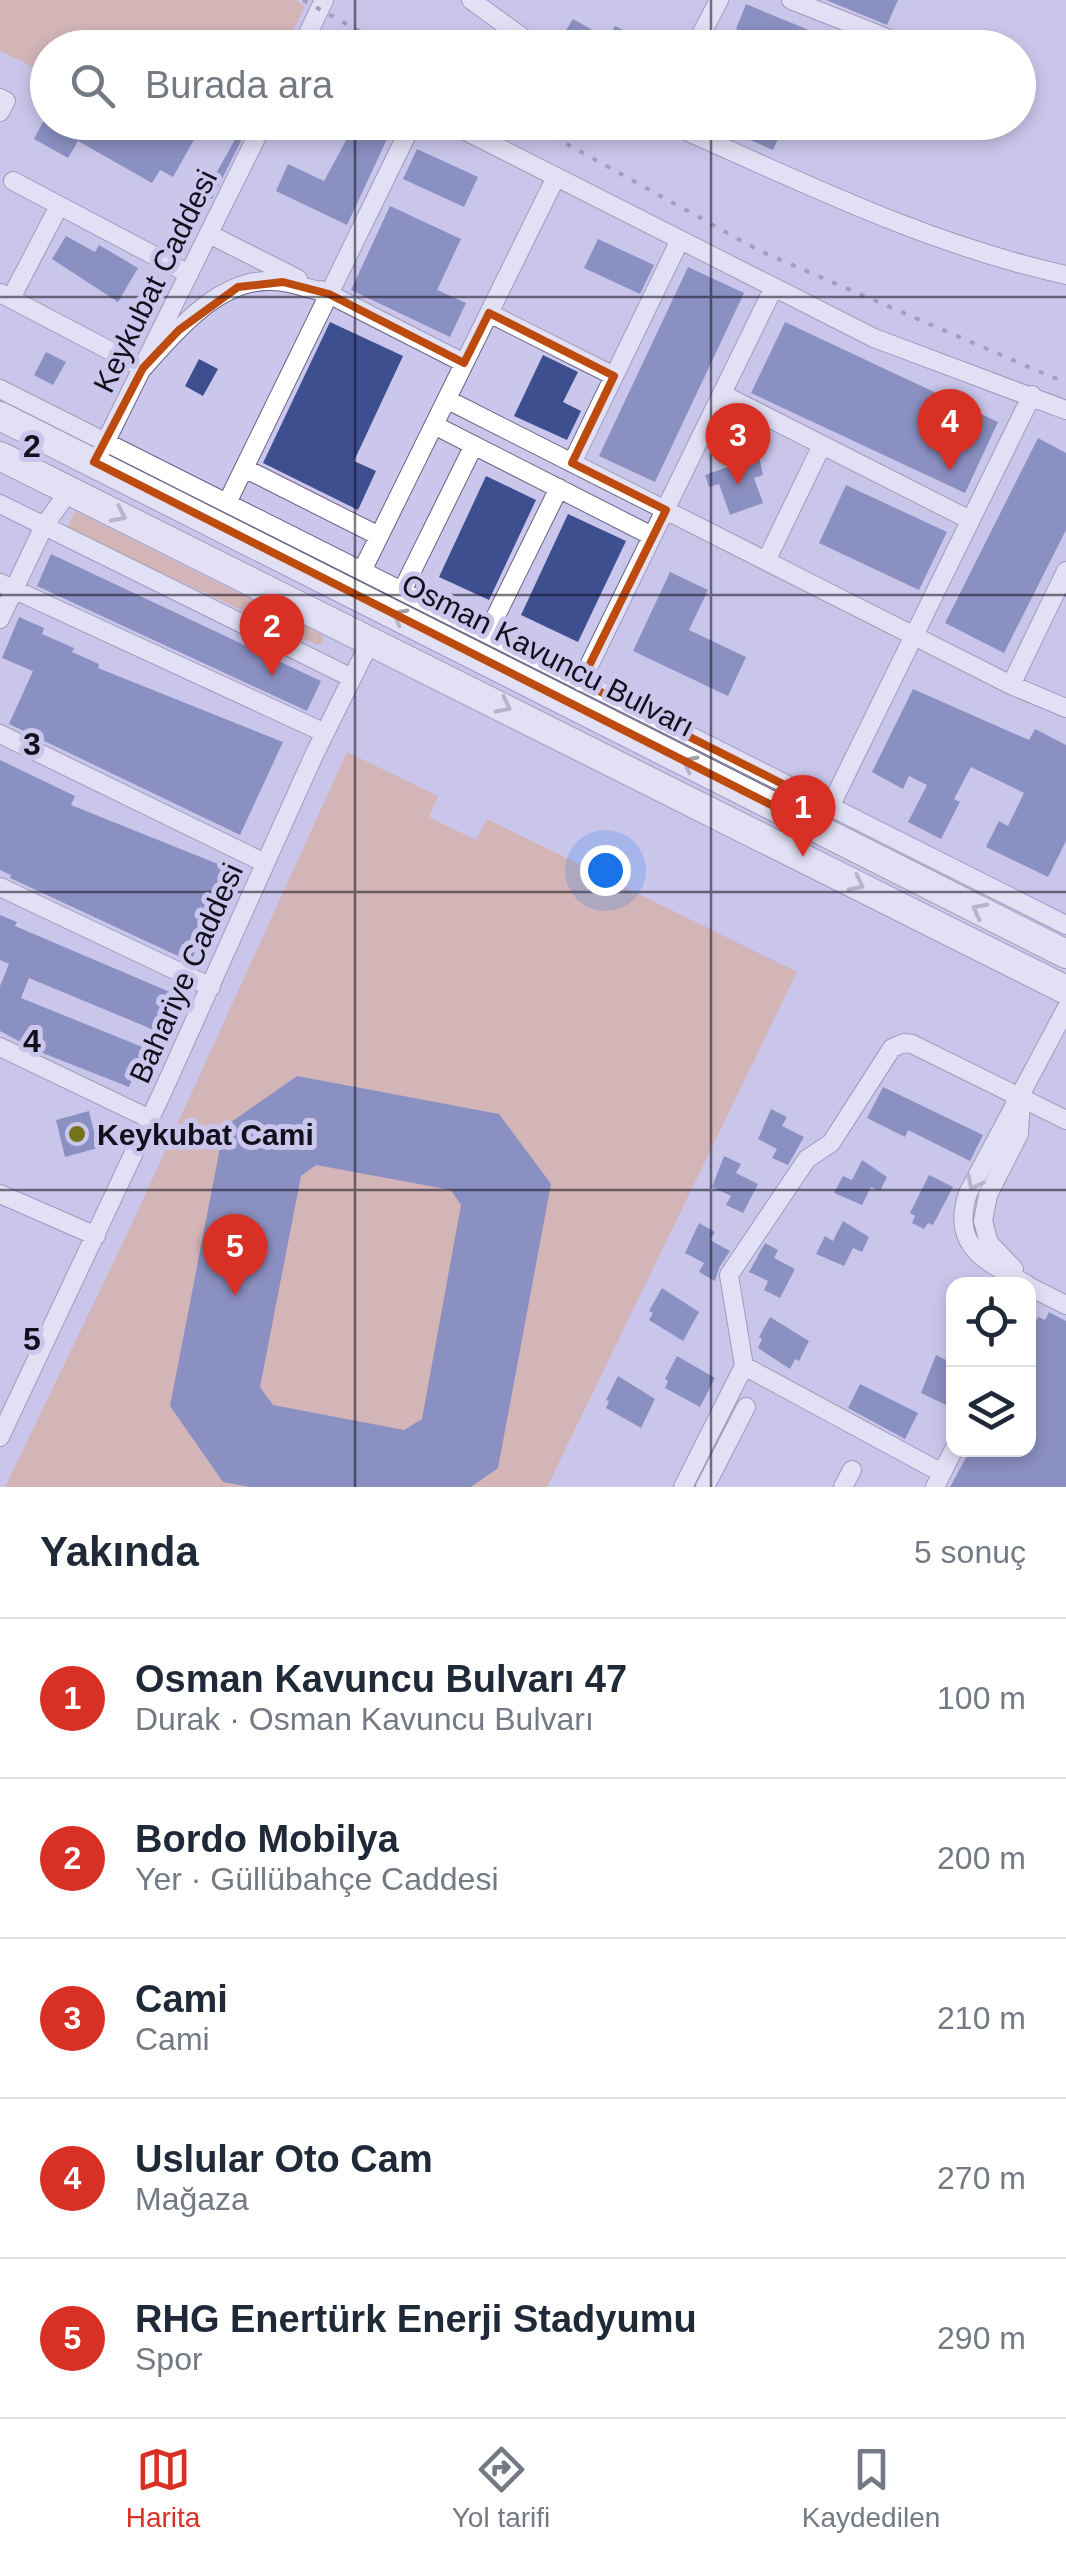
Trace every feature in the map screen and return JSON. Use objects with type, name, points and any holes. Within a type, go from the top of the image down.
[{"type":"highway","name":"Osman Kavuncu Bulvarı","points":[[0,416],[100,452],[824,818],[1066,954]]},
{"type":"highway","points":[[69,491],[100,452]]},
{"type":"highway","points":[[0,456],[1066,990]]},
{"type":"street","points":[[309,30],[324,0]]},
{"type":"street","points":[[471,0],[512,30]]},
{"type":"street","points":[[703,30],[719,0]]},
{"type":"street","points":[[792,0],[868,30]]},
{"type":"street","points":[[0,98],[6,101],[0,112]]},
{"type":"street","name":"Keykubat Caddesi","points":[[100,452],[255,140]]},
{"type":"street","points":[[226,502],[404,140]]},
{"type":"street","points":[[483,140],[874,338],[1066,410]]},
{"type":"street","points":[[706,140],[879,217],[964,248],[1066,275]]},
{"type":"street","points":[[362,571],[556,177]]},
{"type":"street","points":[[13,182],[189,274]]},
{"type":"street","points":[[59,206],[5,295],[143,368],[198,312],[238,287],[273,280],[329,294]]},
{"type":"street","points":[[209,234],[464,363]]},
{"type":"street","points":[[572,463],[680,240]]},
{"type":"street","points":[[581,682],[774,288]]},
{"type":"street","points":[[489,313],[614,376]]},
{"type":"street","points":[[0,389],[100,452],[226,502],[581,682],[824,818],[1066,925]]},
{"type":"street","points":[[722,394],[970,520]]},
{"type":"street","points":[[824,818],[1032,395]]},
{"type":"street","points":[[448,400],[1011,685],[1066,708]]},
{"type":"street","points":[[434,425],[652,536]]},
{"type":"street","points":[[402,591],[474,445]]},
{"type":"street","points":[[766,561],[822,445]]},
{"type":"street","points":[[244,468],[380,536]]},
{"type":"street","points":[[487,634],[559,488]]},
{"type":"street","points":[[0,618],[6,586],[69,491]]},
{"type":"street","points":[[0,504],[352,678]]},
{"type":"street","points":[[1011,685],[1066,571]]},
{"type":"street","points":[[6,586],[325,733]]},
{"type":"street","name":"Bahariye Caddesi","points":[[0,1437],[371,640]]},
{"type":"street","points":[[0,734],[264,864]]},
{"type":"street","points":[[0,887],[211,987]]},
{"type":"street","points":[[1019,1277],[993,1249],[983,1225],[988,1195],[1019,1134],[1021,1098],[1066,1010]]},
{"type":"street","points":[[683,1487],[744,1366],[729,1275],[808,1160],[830,1143],[892,1048],[912,1044],[1066,1120]]},
{"type":"street","points":[[0,1047],[150,1118]]},
{"type":"street","points":[[0,1194],[96,1236]]},
{"type":"street","points":[[1036,1291],[1066,1305]]},
{"type":"street","points":[[744,1366],[938,1480],[950,1457]]},
{"type":"street","points":[[705,1487],[746,1407]]},
{"type":"highlighted area","points":[[283,282],[329,294],[464,363],[489,313],[614,376],[572,463],[666,510],[581,682],[830,808],[819,829],[94,462],[143,368],[179,330],[238,287]]},
{"type":"shaded area","points":[[0,0],[295,0],[305,6],[293,30],[30,30],[30,66],[0,51]]},
{"type":"shaded area","points":[[75,511],[322,635],[323,643],[317,645],[67,529]]},
{"type":"shaded area","points":[[347,752],[438,796],[429,817],[476,840],[487,819],[797,972],[547,1487],[5,1487],[129,1230]]},
{"type":"building","points":[[826,0],[898,0],[887,25]]},
{"type":"building","points":[[746,4],[809,30],[738,30]]},
{"type":"building","points":[[573,19],[592,30],[566,30]]},
{"type":"building","points":[[36,140],[194,140],[173,177],[160,170],[152,183],[78,141],[68,158]]},
{"type":"building","points":[[235,140],[242,140],[212,199],[204,195]]},
{"type":"building","points":[[346,140],[387,140],[347,225],[276,191],[288,164],[324,181]]},
{"type":"building","points":[[750,140],[777,140],[773,150]]},
{"type":"building","points":[[417,149],[478,177],[464,207],[403,179]]},
{"type":"building","points":[[390,206],[461,239],[437,290],[466,303],[450,337],[351,290]]},
{"type":"building","points":[[66,236],[95,252],[99,245],[138,268],[118,302],[52,259]]},
{"type":"building","points":[[598,239],[654,265],[640,294],[584,268]]},
{"type":"building","points":[[688,267],[744,293],[655,482],[599,456]]},
{"type":"building","points":[[330,322],[403,356],[354,461],[376,471],[358,510],[263,463]]},
{"type":"building","points":[[785,322],[998,422],[965,493],[751,393]]},
{"type":"building","points":[[46,352],[66,362],[53,385],[34,375]]},
{"type":"building","points":[[543,355],[578,372],[563,402],[581,411],[567,440],[514,416]]},
{"type":"building","points":[[199,359],[218,369],[203,396],[185,386]]},
{"type":"building","points":[[1038,438],[1066,453],[1066,530],[1004,653],[945,623]]},
{"type":"building","points":[[759,456],[763,475],[754,478],[763,503],[730,515],[719,484],[709,487],[705,475]]},
{"type":"building","points":[[486,476],[536,500],[489,600],[439,577]]},
{"type":"building","points":[[846,485],[947,532],[919,590],[819,543]]},
{"type":"building","points":[[568,514],[626,541],[578,642],[521,615]]},
{"type":"building","points":[[51,554],[321,681],[307,711],[37,586]]},
{"type":"building","points":[[670,572],[708,590],[689,630],[746,657],[728,696],[633,651]]},
{"type":"building","points":[[19,617],[44,628],[42,634],[74,648],[72,652],[99,664],[98,668],[283,742],[240,835],[9,724],[33,671],[2,658]]},
{"type":"building","points":[[913,689],[1029,740],[1035,729],[1066,745],[1066,841],[1048,877],[986,847],[999,821],[1008,826],[1024,793],[971,767],[954,799],[960,802],[941,839],[908,822],[927,785],[909,776],[903,789],[872,772]]},
{"type":"building","points":[[0,760],[75,796],[71,805],[228,868],[191,962],[0,870]]},
{"type":"building","points":[[0,915],[17,922],[15,926],[170,992],[154,1030],[29,978],[21,998],[145,1048],[129,1087],[35,1050],[0,1031],[0,986],[9,964],[0,960]]},
{"type":"building","points":[[297,1076],[499,1114],[551,1184],[498,1468],[471,1487],[250,1487],[223,1482],[170,1406],[224,1127]],"holes":[[[316,1165],[451,1190],[461,1205],[422,1419],[404,1430],[273,1405],[260,1387],[301,1176]]]},
{"type":"building","points":[[883,1087],[983,1135],[970,1161],[908,1130],[905,1137],[867,1118]]},
{"type":"building","points":[[771,1109],[787,1117],[782,1126],[804,1137],[788,1165],[772,1158],[777,1149],[758,1139]]},
{"type":"building","name":"Keykubat Cami","points":[[89,1111],[98,1148],[65,1157],[56,1120]]},
{"type":"building","points":[[724,1156],[741,1164],[736,1173],[758,1184],[743,1213],[726,1205],[731,1196],[712,1187]]},
{"type":"building","points":[[862,1160],[887,1177],[880,1191],[871,1187],[862,1205],[834,1193],[843,1176],[852,1180]]},
{"type":"building","points":[[929,1175],[953,1187],[933,1225],[928,1223],[924,1229],[912,1223],[915,1216],[910,1213]]},
{"type":"building","points":[[843,1221],[869,1237],[862,1252],[853,1248],[844,1266],[816,1254],[825,1236],[833,1241]]},
{"type":"building","points":[[699,1223],[715,1232],[710,1240],[730,1251],[715,1281],[699,1272],[704,1263],[685,1253]]},
{"type":"building","points":[[765,1243],[778,1250],[774,1258],[795,1269],[780,1298],[764,1290],[768,1281],[749,1272]]},
{"type":"building","points":[[662,1288],[699,1312],[683,1341],[649,1320],[653,1313],[649,1311]]},
{"type":"building","points":[[1049,1312],[1066,1321],[1066,1487],[950,1487],[966,1457],[1036,1457],[1036,1321],[1038,1317],[1045,1320]]},
{"type":"building","points":[[770,1317],[809,1341],[790,1369],[758,1348],[762,1339],[759,1337]]},
{"type":"building","points":[[936,1355],[946,1360],[946,1405],[921,1393]]},
{"type":"building","points":[[677,1356],[715,1378],[700,1407],[665,1388],[665,1379]]},
{"type":"building","points":[[618,1376],[655,1399],[641,1428],[606,1408]]},
{"type":"building","points":[[860,1384],[918,1413],[905,1439],[848,1408]]},
{"type":"railway","points":[[303,0],[357,30]]},
{"type":"railway","points":[[560,140],[760,251],[1066,383]]},
{"type":"place","name":"Uslular Oto Cam","points":[[950,471]]},
{"type":"place","name":"Cami","points":[[738,485]]},
{"type":"place","name":"Bordo Mobilya","points":[[272,676]]},
{"type":"place","name":"Osman Kavuncu Bulvarı 47","points":[[803,857]]},
{"type":"place","name":"Keykubat Cami","points":[[77,1134]]},
{"type":"place","name":"RHG Enertürk Enerji Stadyumu","points":[[235,1296]]}]
